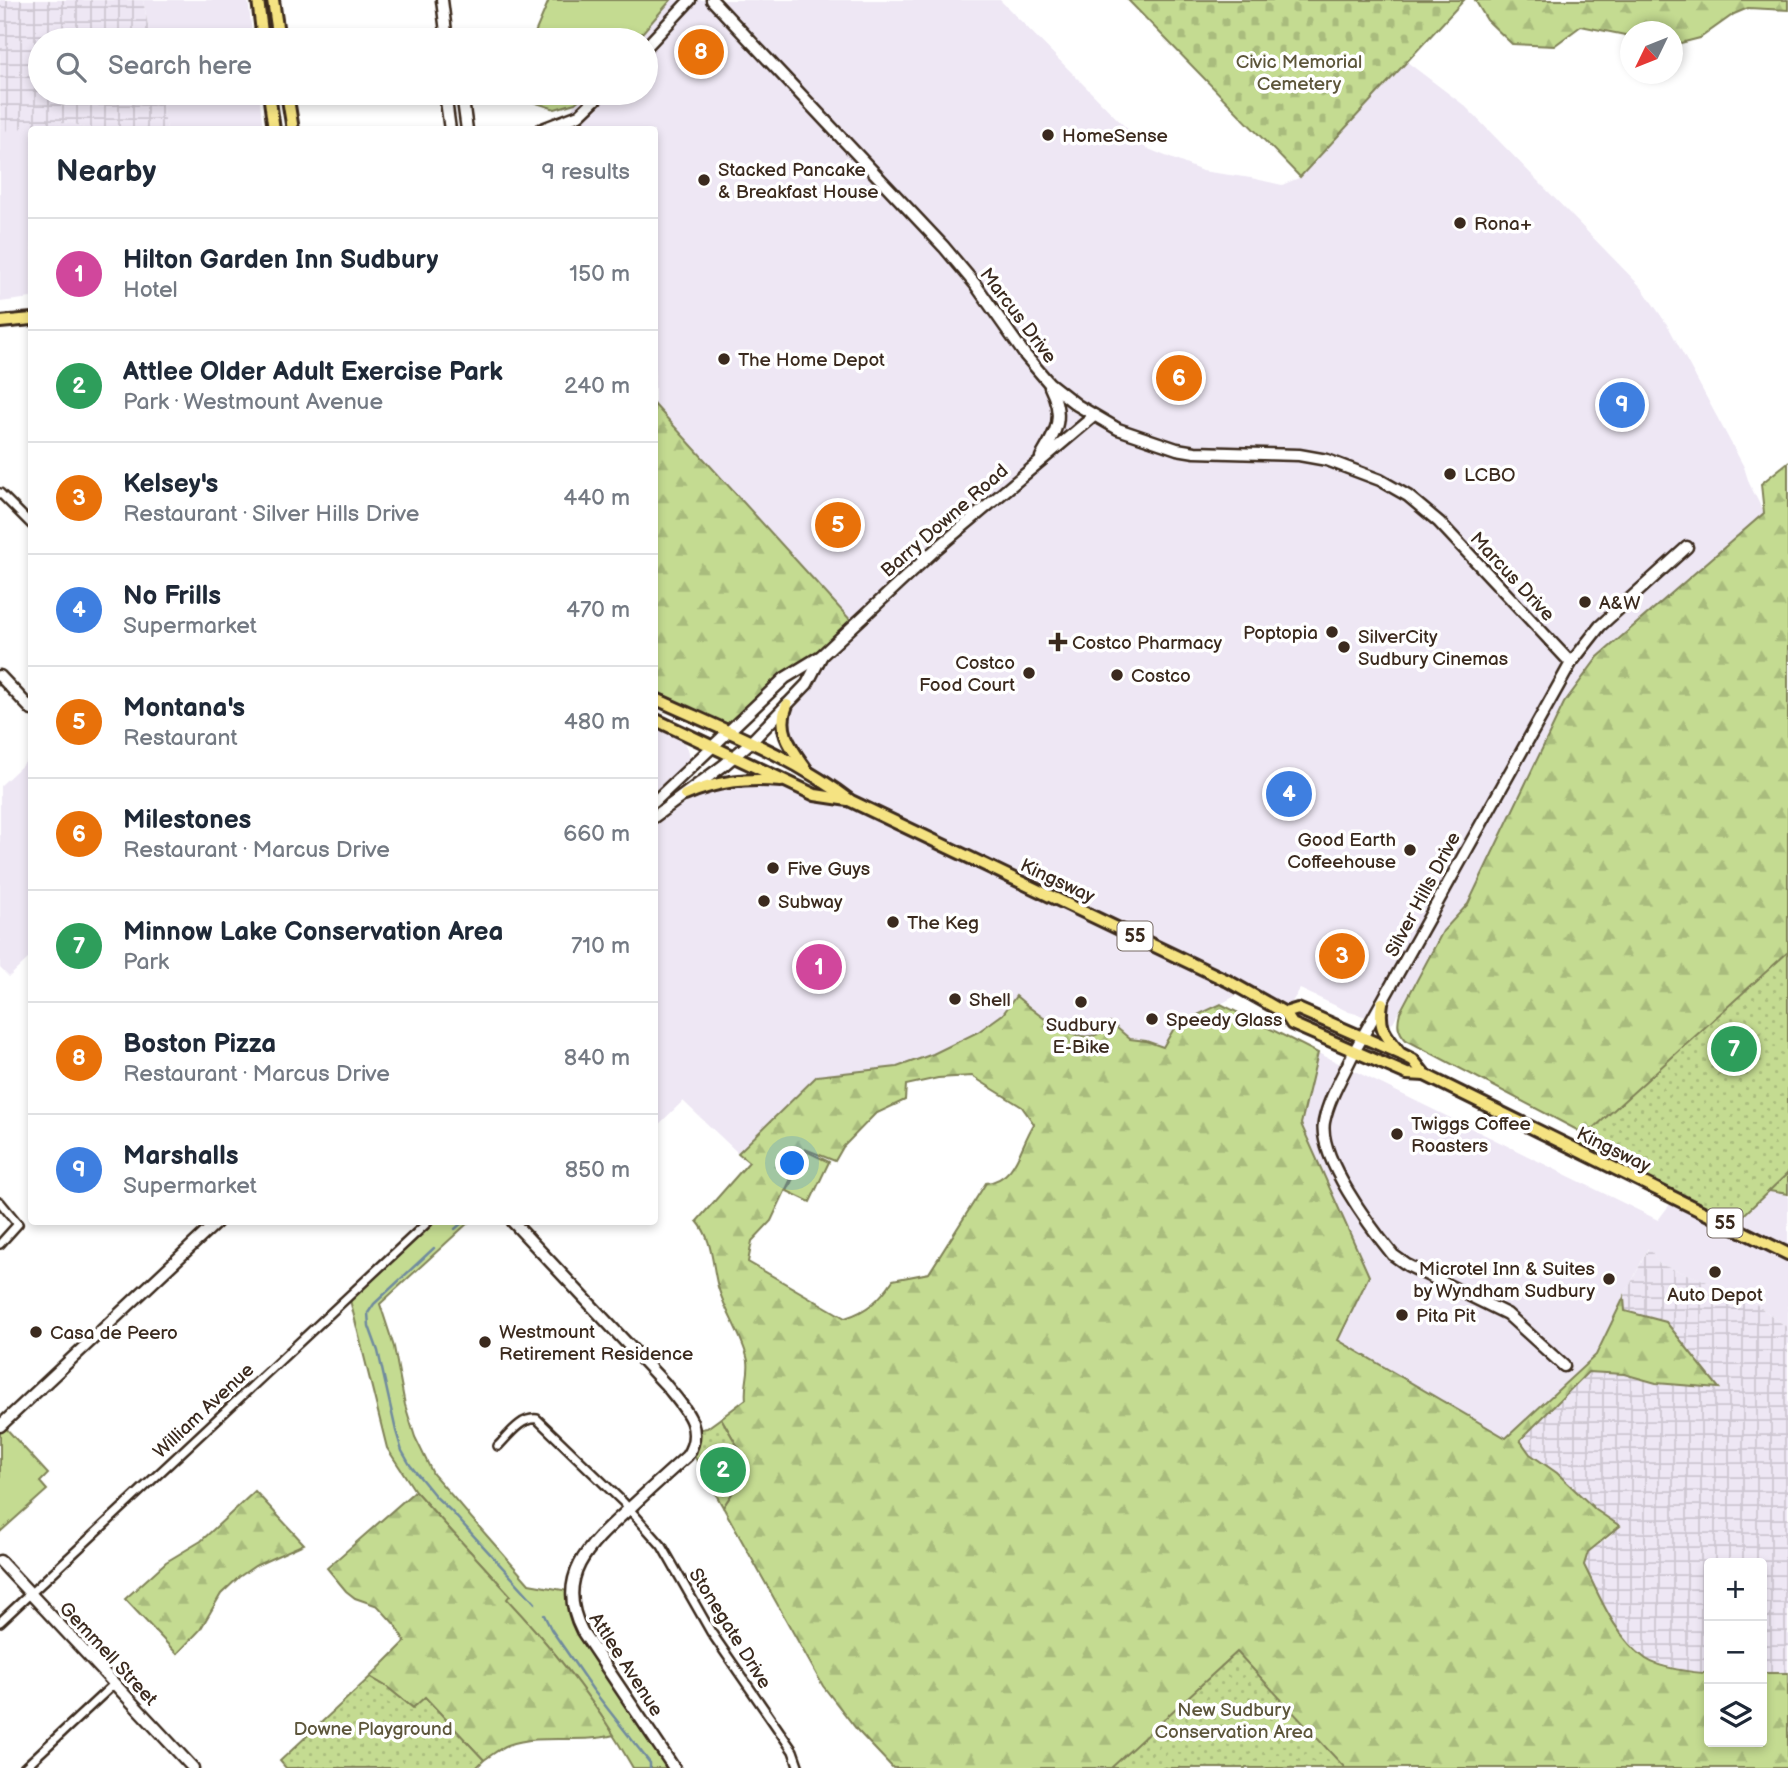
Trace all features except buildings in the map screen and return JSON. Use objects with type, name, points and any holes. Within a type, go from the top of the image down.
[{"type":"main road","points":[[257,0],[261,28]]},
{"type":"main road","points":[[273,0],[277,28]]},
{"type":"main road","points":[[271,105],[273,126]]},
{"type":"main road","points":[[289,105],[292,126]]},
{"type":"main road","points":[[0,322],[28,320]]},
{"type":"main road","name":"Kingsway","points":[[658,700],[729,731],[808,771],[851,801],[1228,981],[1285,1013],[1292,1024],[1407,1074],[1425,1075],[1788,1254]]},
{"type":"main road","points":[[787,705],[783,713],[783,728],[790,745],[808,771]]},
{"type":"main road","name":"Kingsway","points":[[658,721],[815,795],[851,801]]},
{"type":"main road","points":[[685,795],[731,780],[789,782]]},
{"type":"main road","points":[[1382,1003],[1379,1019],[1381,1026],[1401,1054]]},
{"type":"main road","name":"Kingsway","points":[[1285,1013],[1298,1009],[1401,1054],[1413,1060],[1425,1075]]},
{"type":"street","points":[[442,0],[446,28]]},
{"type":"street","points":[[658,34],[690,0]]},
{"type":"street","name":"Marcus Drive","points":[[712,0],[944,247],[1049,383],[1094,416],[1118,429],[1177,449],[1210,453],[1299,455],[1327,460],[1380,480],[1408,496],[1439,522],[1570,663]]},
{"type":"street","points":[[447,105],[449,126]]},
{"type":"street","points":[[463,105],[466,126]]},
{"type":"street","points":[[550,126],[579,115],[590,105]]},
{"type":"street","points":[[1037,463],[1057,428],[1059,418],[1049,383]]},
{"type":"street","name":"Barry Downe Road","points":[[658,798],[785,678],[821,656],[934,550],[1094,416]]},
{"type":"street","points":[[0,493],[28,521]]},
{"type":"street","name":"Silver Hills Drive","points":[[1564,1366],[1507,1314],[1407,1265],[1393,1255],[1332,1165],[1325,1147],[1324,1124],[1333,1094],[1354,1052],[1570,663],[1600,626],[1687,547]]},
{"type":"street","name":"Barry Downe Road","points":[[658,814],[751,742],[807,684],[821,656]]},
{"type":"street","points":[[0,676],[28,704]]},
{"type":"street","points":[[0,1202],[18,1224],[0,1244]]},
{"type":"street","points":[[0,1426],[214,1225]]},
{"type":"street","name":"William Avenue","points":[[0,1622],[425,1225]]},
{"type":"street","name":"Attlee Avenue","points":[[516,1225],[666,1384],[695,1430],[692,1448],[687,1456],[594,1542],[578,1565],[573,1592],[576,1616],[582,1631],[674,1768]]},
{"type":"street","name":"Stonegate Drive","points":[[498,1446],[523,1422],[537,1419],[629,1509],[662,1546],[711,1632],[793,1751],[799,1768]]},
{"type":"street","name":"Gemmell Street","points":[[0,1561],[193,1768]]},
{"type":"street","points":[[24,1768],[114,1684]]},
{"type":"shaded area","points":[[0,0],[143,0],[149,28],[28,28],[28,105],[162,105],[166,126],[80,126],[71,122],[3,131],[0,112]]},
{"type":"shaded area","points":[[143,0],[248,0],[252,28],[149,28]]},
{"type":"shaded area","points":[[671,0],[1000,0],[1146,148],[1202,171],[1282,185],[1301,177],[1407,62],[1465,106],[1642,288],[1668,326],[1744,467],[1764,513],[1598,657],[1525,785],[1468,904],[1443,931],[1392,1024],[1349,1012],[1300,989],[1287,1010],[1246,990],[1199,1016],[1176,1025],[1163,1047],[1130,1039],[1110,1022],[1098,1034],[1084,1037],[1064,1030],[1038,1015],[1017,996],[1003,1014],[978,1032],[933,1054],[897,1067],[817,1076],[738,1153],[683,1101],[658,1125],[658,816],[685,795],[769,780],[850,800],[808,771],[791,745],[787,705],[821,656],[854,624],[658,407],[658,126],[566,126],[574,105],[658,105],[658,28],[646,28]]},
{"type":"shaded area","points":[[162,105],[260,105],[263,126],[166,126]]},
{"type":"shaded area","points":[[0,112],[3,130],[28,127],[28,298],[0,302]]},
{"type":"shaded area","points":[[71,122],[80,126],[37,126]]},
{"type":"shaded area","points":[[658,723],[666,725],[685,743],[690,761],[688,770],[658,798]]},
{"type":"shaded area","points":[[28,760],[28,959],[9,977],[0,968],[0,786]]},
{"type":"shaded area","points":[[1318,1053],[1658,1220],[1674,1199],[1763,1190],[1788,1194],[1788,1328],[1756,1304],[1659,1264],[1648,1248],[1596,1355],[1507,1438],[1338,1340],[1369,1275],[1301,1124]]},
{"type":"shaded area","points":[[1649,1247],[1659,1264],[1756,1304],[1788,1328],[1788,1673],[1767,1673],[1767,1558],[1704,1558],[1704,1673],[1693,1673],[1647,1660],[1615,1627],[1584,1564],[1588,1552],[1620,1526],[1596,1510],[1557,1473],[1530,1454],[1520,1440],[1588,1372],[1624,1374],[1656,1383],[1719,1387],[1666,1322],[1625,1311],[1624,1297]]},
{"type":"green space","points":[[549,0],[671,0],[646,28],[537,28]]},
{"type":"green space","name":"Civic Memorial Cemetery","points":[[1128,0],[1464,0],[1300,177]]},
{"type":"green space","points":[[1475,0],[1788,0],[1788,10],[1748,8],[1734,14],[1700,38],[1683,42],[1683,21],[1620,21],[1620,34],[1581,26],[1554,46],[1512,44],[1487,20]]},
{"type":"green space","points":[[542,105],[568,105],[555,109]]},
{"type":"green space","points":[[658,408],[854,624],[821,656],[785,677],[729,731],[658,697]]},
{"type":"green space","points":[[1788,462],[1788,1194],[1763,1190],[1598,1141],[1406,1040],[1398,1023],[1400,1012],[1443,931],[1468,904],[1564,703],[1598,657],[1764,513],[1761,484]]},
{"type":"green space","points":[[1788,952],[1788,1173],[1732,1226],[1573,1147]]},
{"type":"green space","points":[[1016,996],[1054,1025],[1077,1035],[1098,1034],[1110,1022],[1130,1039],[1163,1047],[1176,1025],[1221,1004],[1318,1053],[1301,1124],[1369,1276],[1338,1340],[1506,1438],[1596,1355],[1624,1297],[1625,1311],[1666,1322],[1719,1388],[1656,1383],[1624,1374],[1588,1372],[1520,1440],[1530,1454],[1557,1473],[1596,1510],[1620,1526],[1588,1552],[1584,1565],[1609,1616],[1635,1650],[1659,1665],[1704,1673],[1704,1747],[1767,1747],[1767,1673],[1788,1673],[1788,1768],[893,1768],[858,1731],[823,1686],[723,1507],[741,1480],[745,1459],[721,1418],[746,1399],[748,1361],[720,1293],[709,1243],[697,1221],[749,1162],[738,1153],[817,1076],[897,1067],[933,1054],[978,1032],[1003,1014]],"holes":[[[972,1076],[1022,1107],[1034,1124],[1011,1169],[996,1180],[986,1183],[929,1273],[893,1280],[873,1304],[860,1312],[845,1318],[748,1262],[752,1241],[771,1221],[805,1149],[835,1161],[843,1147],[875,1114],[905,1100],[906,1085],[938,1078]]]},
{"type":"green space","points":[[806,1151],[829,1162],[810,1202],[787,1191]]},
{"type":"green space","points":[[426,1225],[466,1225],[380,1304],[394,1347],[405,1405],[415,1437],[433,1474],[529,1584],[574,1592],[576,1617],[675,1768],[633,1768],[575,1680],[543,1639],[506,1599],[510,1595],[415,1491],[387,1448],[349,1296]]},
{"type":"green space","points":[[721,1418],[745,1459],[741,1480],[723,1507],[691,1450],[696,1430],[707,1428]]},
{"type":"green space","points":[[3,1425],[48,1474],[40,1482],[47,1490],[0,1532],[0,1427]]},
{"type":"green space","points":[[255,1491],[304,1544],[255,1566],[239,1577],[221,1594],[200,1630],[177,1654],[125,1599],[166,1562],[201,1541]]},
{"type":"green space","points":[[415,1491],[510,1595],[507,1599],[564,1665],[614,1735],[588,1739],[521,1741],[505,1746],[484,1760],[425,1698],[413,1708],[370,1677],[405,1642],[397,1627],[378,1606],[355,1598],[327,1568]]},
{"type":"green space","name":"New Sudbury Conservation Area","points":[[1237,1652],[1345,1768],[1111,1768]]},
{"type":"green space","name":"Downe Playground","points":[[370,1677],[413,1708],[425,1697],[484,1760],[476,1768],[286,1768],[280,1761]]},
{"type":"waterway","points":[[455,1229],[460,1225]]},
{"type":"waterway","points":[[434,1248],[374,1304],[368,1313],[396,1431],[410,1465],[436,1497],[535,1603]]},
{"type":"waterway","points":[[544,1615],[593,1690],[650,1763],[650,1768]]},
{"type":"place","name":"Boston Pizza","points":[[701,52]]},
{"type":"place","name":"HomeSense","points":[[1048,135]]},
{"type":"place","name":"Stacked Pancake & Breakfast House","points":[[704,180]]},
{"type":"place","name":"Rona+","points":[[1460,223]]},
{"type":"place","name":"The Home Depot","points":[[724,359]]},
{"type":"place","name":"Milestones","points":[[1179,378]]},
{"type":"place","name":"Marshalls","points":[[1622,405]]},
{"type":"place","name":"LCBO","points":[[1450,474]]},
{"type":"place","name":"Montana's","points":[[838,525]]},
{"type":"place","name":"A&W","points":[[1585,602]]},
{"type":"place","name":"Poptopia","points":[[1332,632]]},
{"type":"place","name":"Costco Pharmacy","points":[[1058,642]]},
{"type":"place","name":"SilverCity Sudbury Cinemas","points":[[1344,647]]},
{"type":"place","name":"Costco Food Court","points":[[1029,673]]},
{"type":"place","name":"Costco","points":[[1117,675]]},
{"type":"place","name":"No Frills","points":[[1289,794]]},
{"type":"place","name":"Good Earth Coffeehouse","points":[[1410,850]]},
{"type":"place","name":"Five Guys","points":[[773,868]]},
{"type":"place","name":"Subway","points":[[764,901]]},
{"type":"place","name":"The Keg","points":[[893,922]]},
{"type":"place","name":"Kelsey's","points":[[1342,956]]},
{"type":"place","name":"Hilton Garden Inn Sudbury","points":[[819,967]]},
{"type":"place","name":"Shell","points":[[955,999]]},
{"type":"place","name":"Sudbury E-Bike","points":[[1081,1002]]},
{"type":"place","name":"Speedy Glass","points":[[1152,1019]]},
{"type":"place","name":"Minnow Lake Conservation Area","points":[[1734,1049]]},
{"type":"place","name":"Twiggs Coffee Roasters","points":[[1397,1134]]},
{"type":"place","name":"Auto Depot","points":[[1715,1272]]},
{"type":"place","name":"Microtel Inn & Suites by Wyndham Sudbury","points":[[1609,1279]]},
{"type":"place","name":"Pita Pit","points":[[1402,1315]]},
{"type":"place","name":"Casa de Peero","points":[[36,1332]]},
{"type":"place","name":"Westmount Retirement Residence","points":[[485,1342]]},
{"type":"place","name":"Attlee Older Adult Exercise Park","points":[[723,1470]]}]
